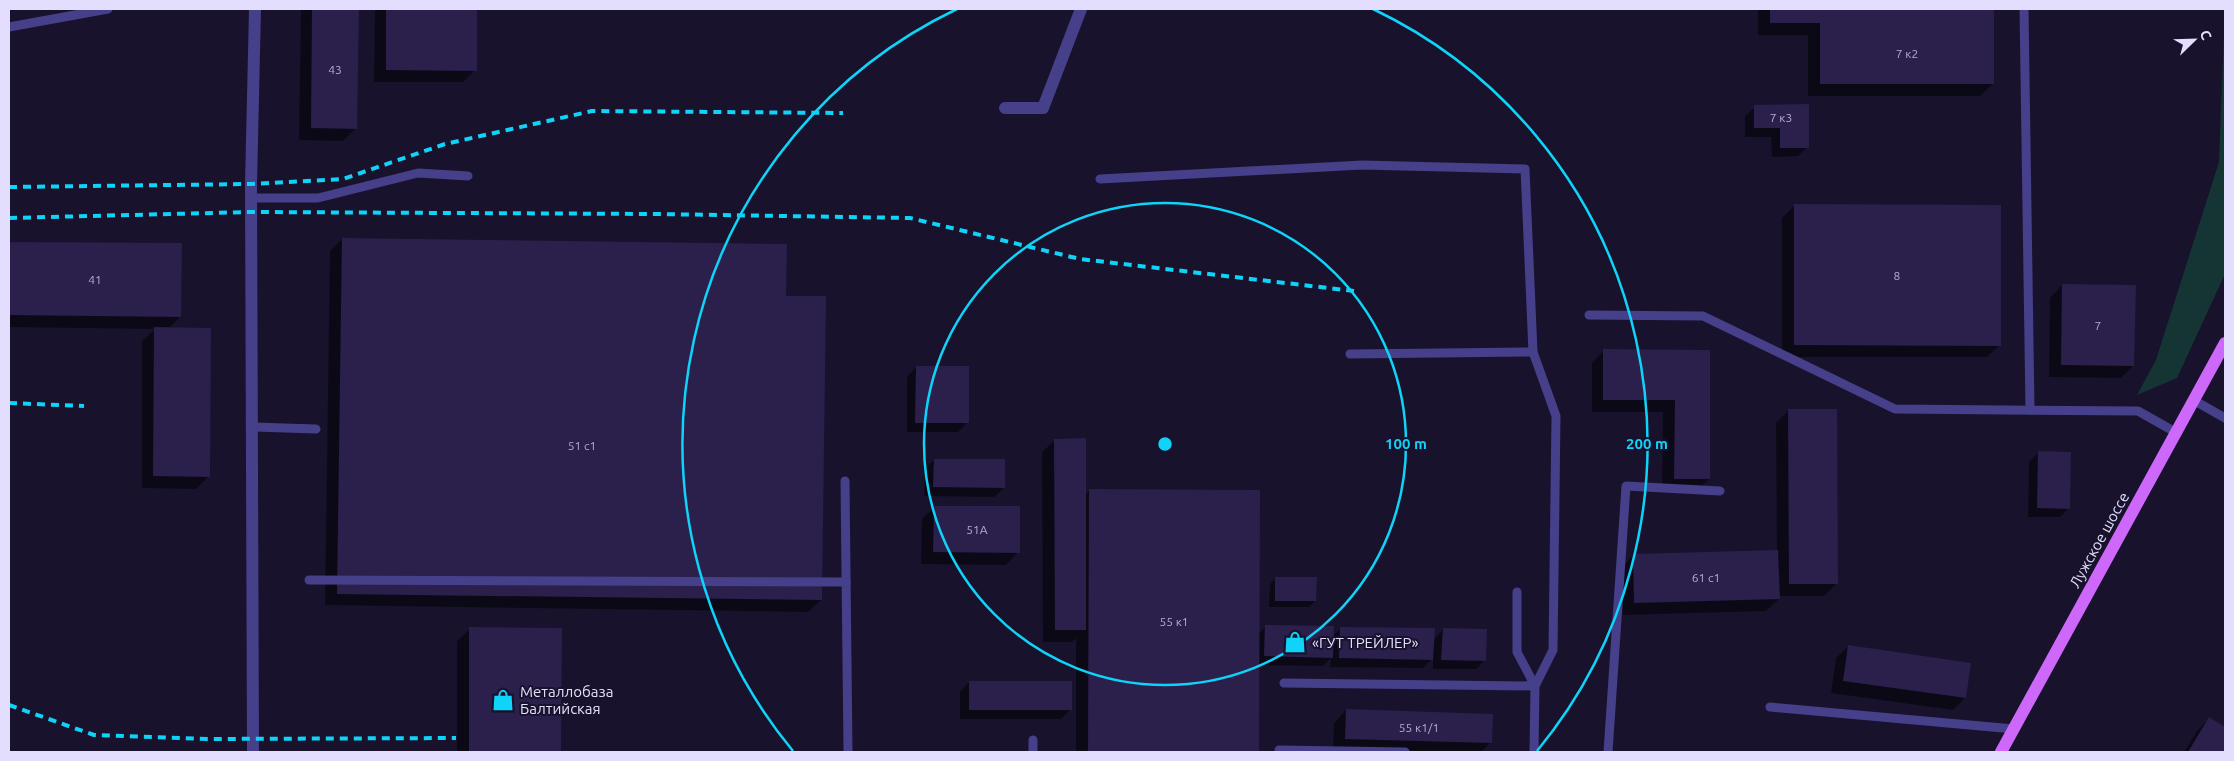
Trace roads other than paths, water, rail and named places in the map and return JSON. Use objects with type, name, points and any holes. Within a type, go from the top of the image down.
[{"type":"main road","name":"Лужское шоссе","points":[[2003,752],[2225,343]]},
{"type":"street","points":[[253,752],[251,198],[255,9]]},
{"type":"street","points":[[1006,108],[1043,108],[1081,9]]},
{"type":"lane","points":[[9,27],[108,9]]},
{"type":"lane","points":[[2024,9],[2030,410]]},
{"type":"lane","points":[[1100,179],[1362,165],[1525,169],[1533,352],[1556,416],[1553,650],[1535,686],[1534,752]]},
{"type":"lane","points":[[251,198],[318,198],[418,173],[468,176]]},
{"type":"lane","points":[[1588,315],[1703,316],[1895,409],[2138,411],[2177,433]]},
{"type":"lane","points":[[1350,354],[1533,352]]},
{"type":"lane","points":[[2194,401],[2225,418]]},
{"type":"lane","points":[[252,427],[316,429]]},
{"type":"lane","points":[[845,481],[848,752]]},
{"type":"lane","points":[[1608,752],[1626,486],[1720,491]]},
{"type":"lane","points":[[309,580],[846,582]]},
{"type":"lane","points":[[1517,592],[1517,652],[1535,686]]},
{"type":"lane","points":[[1284,683],[1535,686]]},
{"type":"lane","points":[[1770,707],[2014,729]]},
{"type":"lane","points":[[1033,740],[1033,752]]},
{"type":"lane","points":[[1279,750],[1405,752]]},
{"type":"railway","points":[[9,187],[251,184],[343,179],[445,144],[592,111],[843,113]]},
{"type":"railway","points":[[9,218],[251,212],[657,214],[910,218],[1080,259],[1354,291]]},
{"type":"railway","points":[[9,403],[84,406]]},
{"type":"railway","points":[[9,705],[94,735],[207,739],[456,738]]},
{"type":"place","name":"«ГУТ ТРЕЙЛЕР»","points":[[1295,642]]},
{"type":"place","name":"Металлобаза Балтийская","points":[[503,700]]}]
